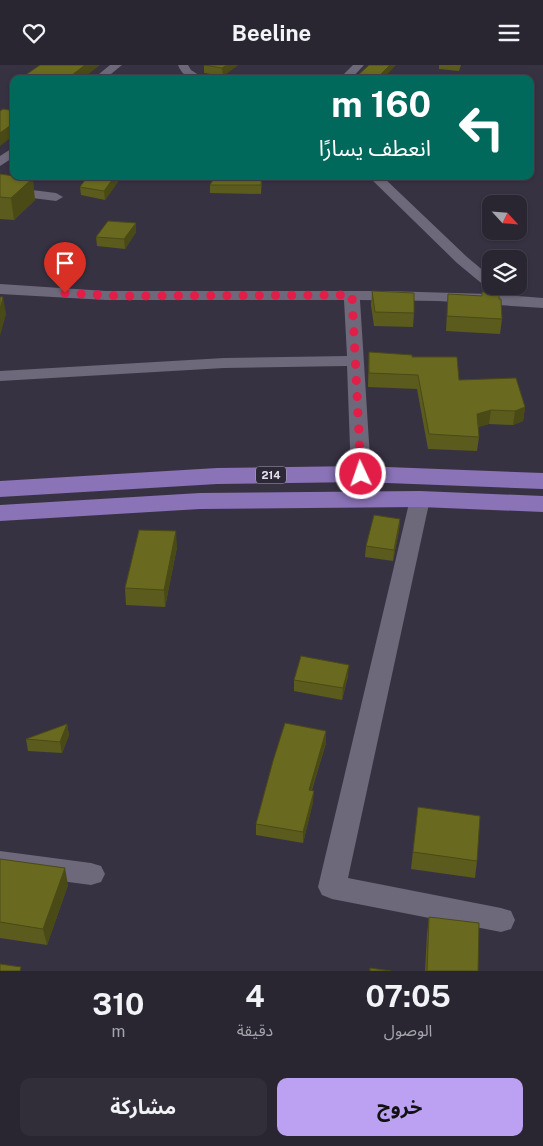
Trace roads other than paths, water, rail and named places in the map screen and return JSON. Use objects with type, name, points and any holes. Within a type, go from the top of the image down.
[{"type":"highway","name":"214","points":[[0,489],[217,476],[361,474],[543,481]]},
{"type":"highway","name":"214","points":[[0,513],[200,501],[420,499],[543,504]]},
{"type":"street","points":[[103,75],[117,65]]},
{"type":"street","points":[[183,65],[184,70],[192,75]]},
{"type":"street","points":[[348,75],[358,65]]},
{"type":"street","points":[[0,162],[10,154]]},
{"type":"street","points":[[378,180],[462,260],[482,276]]},
{"type":"street","points":[[0,190],[56,197]]},
{"type":"street","points":[[0,289],[120,296],[352,295],[510,300],[543,303]]},
{"type":"street","points":[[352,295],[361,474]]},
{"type":"street","points":[[504,295],[510,300]]},
{"type":"street","points":[[0,376],[224,363],[355,361]]},
{"type":"street","points":[[420,499],[332,887],[501,920]]},
{"type":"street","points":[[0,862],[91,874]]}]
